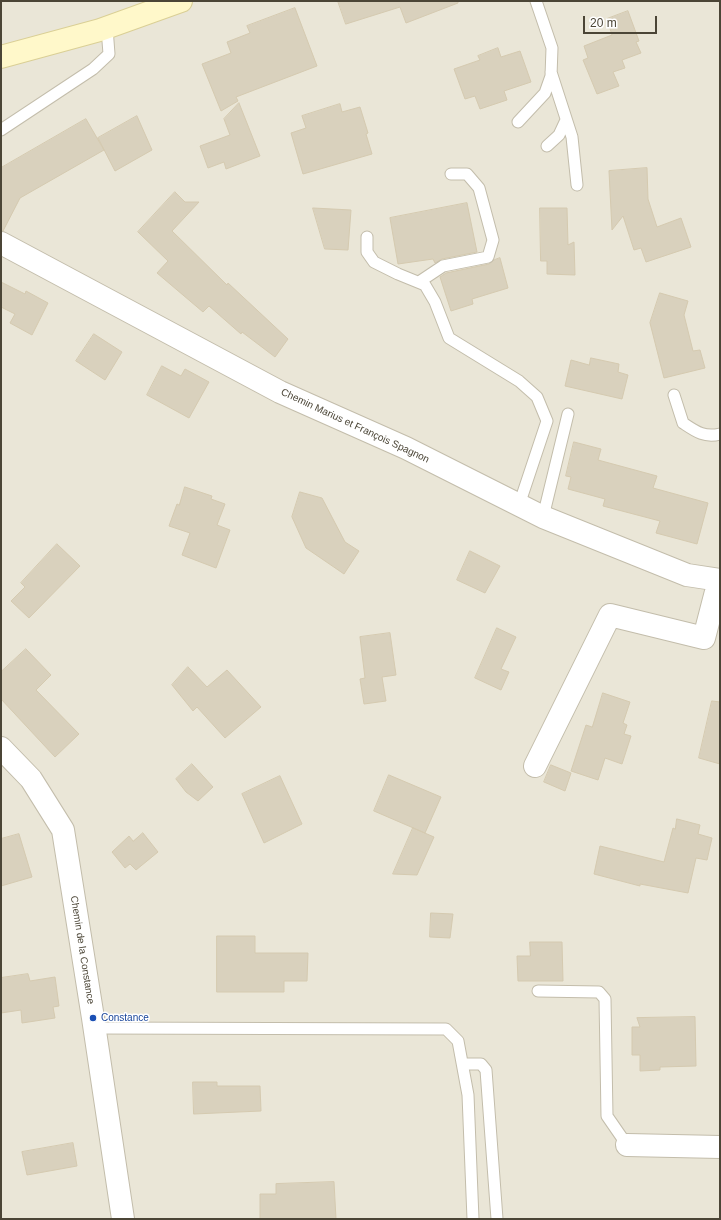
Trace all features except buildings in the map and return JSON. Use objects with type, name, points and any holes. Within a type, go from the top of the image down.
[{"type":"street","points":[[1,57],[107,28],[181,1]]},
{"type":"street","points":[[1,48],[36,47]]},
{"type":"street","name":"Chemin Marius et François Spagnon","points":[[1,243],[280,392],[406,448],[543,517],[687,575],[719,580]]},
{"type":"street","points":[[535,766],[610,615],[704,638],[719,580]]},
{"type":"street","name":"Chemin de la Constance","points":[[1,748],[31,779],[63,830],[123,1219]]},
{"type":"street","points":[[627,1145],[720,1147]]},
{"type":"lane","points":[[518,122],[545,92],[551,76],[552,48],[536,1]]},
{"type":"lane","points":[[1,130],[93,69],[109,54],[107,28]]},
{"type":"lane","points":[[551,71],[572,137],[577,184]]},
{"type":"lane","points":[[547,146],[559,134],[566,120]]},
{"type":"lane","points":[[419,282],[443,266],[488,257],[493,240],[479,188],[467,174],[451,174]]},
{"type":"lane","points":[[367,237],[367,252],[374,262],[425,285],[435,302],[449,338],[519,381],[537,397],[547,421],[519,505]]},
{"type":"lane","points":[[674,395],[683,423],[700,434],[720,434]]},
{"type":"lane","points":[[543,517],[568,414]]},
{"type":"lane","points":[[538,991],[599,992],[605,999],[607,1116],[627,1145]]},
{"type":"lane","points":[[94,1028],[446,1029],[458,1041],[468,1096],[473,1219]]},
{"type":"lane","points":[[462,1064],[481,1064],[486,1070],[497,1219]]},
{"type":"shaded area","points":[[1,1],[720,1],[720,1219],[1,1219]]},
{"type":"place","name":"Constance","points":[[93,1018]]}]
